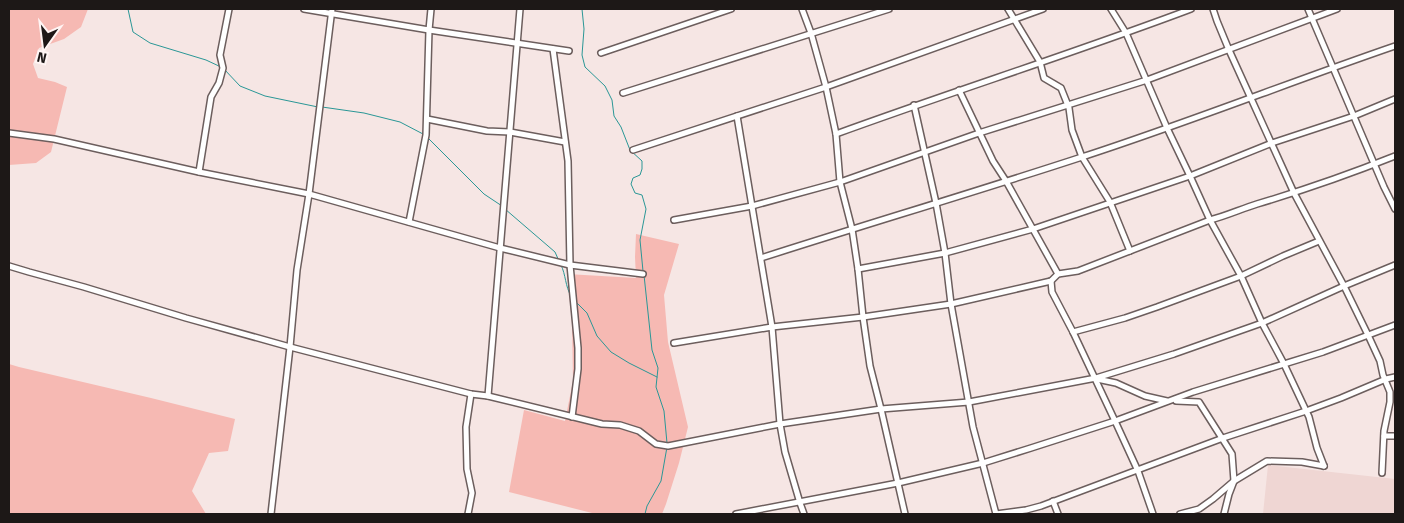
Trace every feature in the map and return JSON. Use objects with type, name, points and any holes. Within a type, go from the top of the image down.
[{"type":"street","points":[[199,172],[211,97],[219,83],[223,68],[220,55],[228,9]]},
{"type":"street","points":[[304,9],[331,11],[429,30],[569,51]]},
{"type":"street","points":[[410,222],[426,135],[431,9]]},
{"type":"street","points":[[488,396],[520,9]]},
{"type":"street","points":[[601,53],[731,9]]},
{"type":"street","points":[[802,9],[811,32],[826,87],[836,134],[840,182],[852,230],[870,366],[905,514]]},
{"type":"street","points":[[623,93],[811,32],[889,9]]},
{"type":"street","points":[[1008,9],[1040,62],[1044,78],[1061,88],[1068,105],[1072,130],[1082,157],[1110,202],[1130,251]]},
{"type":"street","points":[[633,150],[826,87],[1043,9]]},
{"type":"street","points":[[1111,9],[1126,33],[1167,128],[1210,220],[1241,276],[1306,411],[1324,466],[1302,462],[1267,460],[1199,509],[1180,514]]},
{"type":"street","points":[[836,134],[1191,9]]},
{"type":"street","points":[[1213,9],[1229,50],[1294,192],[1344,286],[1380,362],[1390,392],[1384,436],[1382,473]]},
{"type":"street","points":[[1308,9],[1395,209]]},
{"type":"street","points":[[674,220],[752,206],[840,182],[979,133],[1147,80],[1337,9]]},
{"type":"street","points":[[271,514],[297,270],[310,194],[331,11]]},
{"type":"street","points":[[761,258],[1082,157],[1395,46]]},
{"type":"street","points":[[553,49],[568,161],[570,265],[578,369],[572,417]]},
{"type":"street","points":[[959,90],[993,161],[1058,274]]},
{"type":"street","points":[[858,269],[945,253],[1033,229],[1190,176],[1272,143],[1354,116],[1395,99]]},
{"type":"street","points":[[914,105],[936,203],[945,253],[951,304],[973,427],[996,514],[1026,510],[1053,501],[1223,438],[1306,411],[1395,377]]},
{"type":"street","points":[[737,116],[772,327],[780,424],[785,452],[804,514]]},
{"type":"street","points":[[427,119],[487,131],[510,132],[565,142]]},
{"type":"street","points":[[9,133],[60,140],[199,172],[310,194],[500,248],[570,265],[644,274]]},
{"type":"street","points":[[674,343],[772,327],[863,317],[951,304],[1051,281],[1058,274],[1078,271],[1210,220],[1395,156]]},
{"type":"street","points":[[1073,332],[1125,318],[1241,276],[1320,241]]},
{"type":"street","points":[[9,266],[290,347],[471,394],[488,396],[602,424],[620,425],[639,431],[656,444],[668,446],[780,424],[881,409],[968,402],[1096,378],[1262,323],[1395,265]]},
{"type":"street","points":[[1051,281],[1052,292],[1096,378],[1138,471],[1153,514]]},
{"type":"street","points":[[736,514],[898,483],[983,463],[1115,421],[1192,392],[1284,364],[1395,326]]},
{"type":"street","points":[[1096,378],[1116,383],[1145,396],[1167,401],[1199,402],[1232,454],[1234,482],[1224,514]]},
{"type":"street","points":[[468,514],[472,493],[467,469],[466,427],[471,394]]},
{"type":"street","points":[[1384,436],[1395,436]]},
{"type":"street","points":[[1053,501],[1058,514]]},
{"type":"shaded area","points":[[9,9],[88,9],[81,27],[64,39],[39,48],[33,64],[38,78],[67,87],[51,152],[36,163],[9,165]]},
{"type":"shaded area","points":[[636,234],[679,244],[664,295],[668,342],[688,427],[679,463],[662,514],[596,514],[509,492],[524,410],[565,421],[573,381],[572,322],[567,274],[636,278]]},
{"type":"shaded area","points":[[9,364],[235,419],[228,451],[209,453],[192,491],[206,514],[9,514]]},
{"type":"shaded area","points":[[1268,465],[1395,479],[1395,514],[1263,514]]},
{"type":"waterway","points":[[128,9],[133,32],[150,43],[206,60],[221,67]]},
{"type":"waterway","points":[[582,9],[584,29],[582,55],[585,67],[605,86],[612,100],[614,116],[621,127],[630,150],[642,161],[640,175],[633,178],[631,184],[635,193],[642,195],[646,209],[640,240],[643,271]]},
{"type":"waterway","points":[[224,69],[240,86],[265,96],[318,107]]},
{"type":"waterway","points":[[322,107],[364,113],[400,122],[423,134]]},
{"type":"waterway","points":[[428,138],[484,194],[502,206]]},
{"type":"waterway","points":[[505,209],[555,252],[559,261]]},
{"type":"waterway","points":[[561,265],[571,296]]},
{"type":"waterway","points":[[644,275],[652,350],[658,368],[656,387],[664,411],[667,443]]},
{"type":"waterway","points":[[577,303],[587,313],[597,336],[611,352],[657,377]]},
{"type":"waterway","points":[[645,514],[647,506],[661,481],[667,447]]}]
